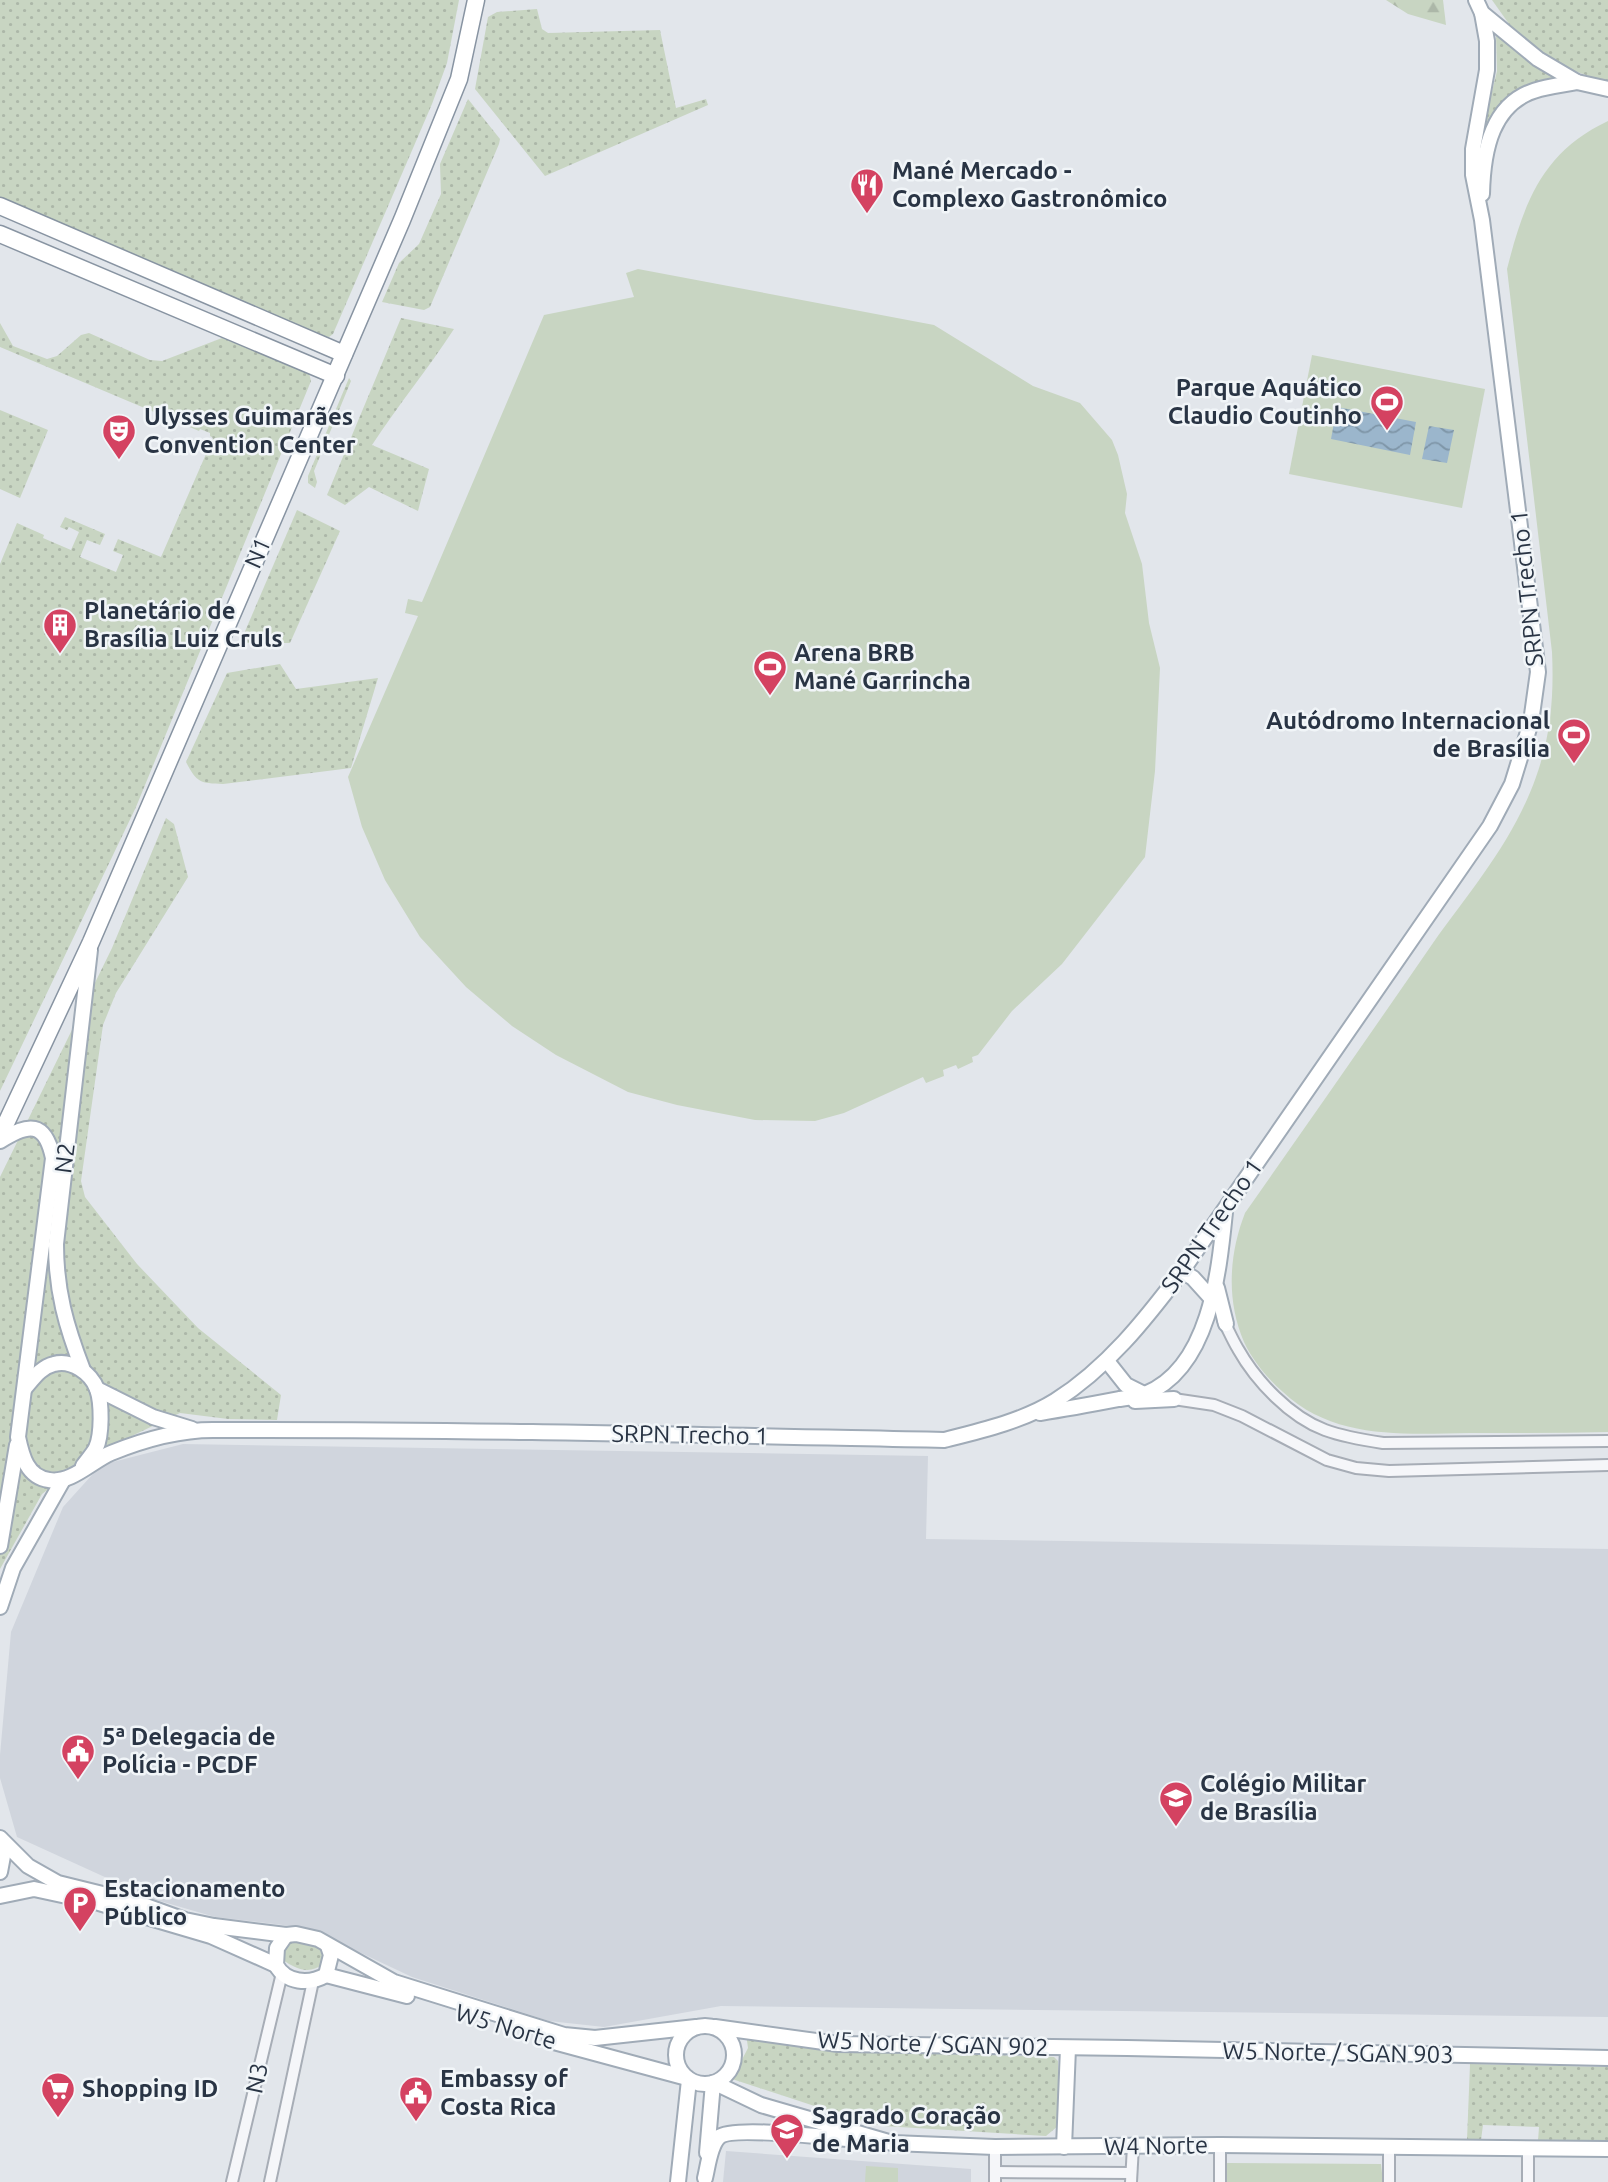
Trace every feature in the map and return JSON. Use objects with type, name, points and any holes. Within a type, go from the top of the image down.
[{"type":"highway","name":"N1","points":[[0,1138],[91,942],[335,376],[459,79],[476,0]]},
{"type":"highway","points":[[0,206],[344,354]]},
{"type":"highway","points":[[0,234],[335,376]]},
{"type":"highway","points":[[267,347],[276,324]]},
{"type":"main road","points":[[1479,7],[1538,60],[1577,82],[1608,89]]},
{"type":"main road","name":"SRPN Trecho 1","points":[[81,1470],[109,1454],[142,1442],[193,1430],[422,1430],[943,1440],[1025,1416],[1053,1402],[1107,1361],[1151,1313],[1182,1271],[1490,826],[1512,784],[1531,722],[1538,672],[1482,220],[1473,174],[1473,149],[1488,70],[1487,41],[1479,7]]},
{"type":"main road","name":"SRPN Trecho 1","points":[[1482,220],[1485,147],[1498,120],[1520,99],[1537,89],[1577,82]]},
{"type":"main road","name":"N2","points":[[83,1370],[61,1305],[56,1274],[56,1244],[91,942]]},
{"type":"main road","name":"N2","points":[[0,1138],[30,1127],[42,1131],[50,1142],[53,1158],[25,1388]]},
{"type":"main road","points":[[1025,1416],[1145,1394],[1168,1379],[1194,1351],[1205,1325],[1212,1299],[1226,1208]]},
{"type":"main road","points":[[1182,1271],[1194,1278],[1212,1299]]},
{"type":"main road","points":[[1216,1273],[1217,1291],[1226,1324]]},
{"type":"main road","points":[[1107,1361],[1126,1385],[1145,1394]]},
{"type":"main road","points":[[0,1546],[25,1388],[40,1371],[55,1363],[73,1365],[83,1370],[97,1389],[101,1424],[96,1447],[81,1470],[63,1480],[48,1480],[36,1475],[26,1466],[18,1437]]},
{"type":"main road","name":"SRPN Trecho 1","points":[[97,1389],[153,1417],[193,1430]]},
{"type":"main road","points":[[1116,1400],[1174,1399]]},
{"type":"main road","points":[[0,1607],[13,1568],[63,1480]]},
{"type":"main road","points":[[0,1838],[3,1856],[0,1872]]},
{"type":"main road","points":[[0,1838],[27,1866],[58,1883],[135,1902],[185,1920],[286,1936],[306,1936],[394,1982],[565,2035],[595,2038],[696,2027],[715,2027],[731,2041],[735,2054],[733,2066],[725,2077],[706,2085],[688,2079],[678,2065],[677,2047],[681,2038],[696,2027]]},
{"type":"main road","points":[[0,1896],[34,1889],[99,1903],[211,1936],[279,1969],[292,1979],[319,1978],[331,1955],[328,1946]]},
{"type":"main road","points":[[279,1969],[277,1948],[286,1936]]},
{"type":"main road","name":"W5 Norte","points":[[319,1978],[397,1993],[538,2037],[688,2079]]},
{"type":"main road","name":"W5 Norte / SGAN 902","points":[[715,2027],[838,2045],[1068,2048]]},
{"type":"main road","points":[[1064,2147],[1068,2048]]},
{"type":"main road","name":"W5 Norte / SGAN 903","points":[[1068,2048],[1608,2058]]},
{"type":"main road","points":[[678,2182],[688,2079]]},
{"type":"main road","points":[[705,2180],[714,2083]]},
{"type":"main road","name":"W4 Norte","points":[[714,2083],[761,2105],[891,2143],[995,2147],[1220,2144],[1608,2149]]},
{"type":"main road","points":[[705,2180],[718,2138],[734,2131],[891,2143]]},
{"type":"street","points":[[1212,1299],[1238,1350],[1260,1380],[1293,1411],[1322,1429],[1383,1443],[1608,1441]]},
{"type":"street","points":[[1145,1394],[1214,1405],[1242,1416],[1318,1456],[1356,1468],[1389,1471],[1608,1465]]},
{"type":"street","name":"N3","points":[[232,2182],[279,1969]]},
{"type":"street","points":[[270,2182],[319,1978]]},
{"type":"street","points":[[1220,2144],[1220,2182]]},
{"type":"street","points":[[1389,2145],[1389,2182]]},
{"type":"street","points":[[995,2147],[995,2177],[1131,2177],[1133,2146]]},
{"type":"street","points":[[1528,2149],[1528,2182]]},
{"type":"shaded area","points":[[183,1444],[928,1456],[926,1539],[1608,1549],[1608,2017],[721,2006],[604,2027],[549,2021],[412,1977],[308,1928],[215,1917],[153,1899],[17,1837],[0,1778],[0,1755],[11,1632],[63,1507],[101,1465]]},
{"type":"shaded area","name":"Sagrado Coração de Maria","points":[[726,2151],[971,2169],[971,2182],[723,2182]]},
{"type":"green space","points":[[0,0],[459,0],[447,63],[432,104],[333,334],[329,337],[318,335],[0,201]]},
{"type":"green space","points":[[1386,0],[1443,0],[1446,25],[1408,14]]},
{"type":"green space","points":[[1492,0],[1608,0],[1608,83],[1555,64],[1514,31]]},
{"type":"green space","points":[[537,9],[542,29],[548,33],[660,30],[676,108],[706,99],[708,105],[545,176],[475,89],[488,17],[497,12]]},
{"type":"green space","points":[[1500,31],[1531,62],[1555,78],[1528,88],[1511,99],[1481,137],[1497,71],[1496,34]]},
{"type":"green space","points":[[468,99],[500,139],[430,307],[424,310],[382,302],[399,263],[419,244],[441,194],[440,164]]},
{"type":"green space","name":"Autódromo Internacional de Brasília","points":[[1608,121],[1608,1432],[1420,1434],[1371,1431],[1324,1419],[1303,1408],[1266,1375],[1244,1342],[1238,1326],[1232,1294],[1233,1261],[1245,1213],[1490,864],[1516,822],[1536,777],[1550,715],[1552,652],[1507,269],[1521,222],[1539,182],[1567,148]]},
{"type":"green space","name":"Arena BRB Mané Garrincha","points":[[638,269],[934,325],[1033,386],[1080,403],[1112,440],[1118,455],[1127,494],[1125,513],[1142,564],[1149,623],[1160,668],[1155,771],[1145,857],[1062,964],[1012,1011],[978,1055],[972,1057],[973,1062],[958,1069],[956,1065],[943,1070],[944,1076],[926,1083],[923,1077],[844,1113],[815,1121],[755,1120],[677,1105],[628,1092],[556,1055],[512,1026],[466,987],[420,937],[385,880],[362,827],[348,777],[418,616],[405,613],[408,599],[422,602],[544,315],[634,297],[626,273]]},
{"type":"green space","points":[[401,318],[454,329],[372,445],[429,469],[418,511],[369,487],[345,505],[327,495]]},
{"type":"green space","points":[[0,323],[13,346],[47,359],[57,356],[81,335],[89,333],[150,360],[162,361],[222,338],[309,373],[311,381],[136,807],[0,1091],[0,564],[17,523],[71,550],[79,532],[69,527],[67,530],[60,527],[65,517],[105,534],[100,545],[87,540],[80,557],[116,572],[123,555],[113,551],[118,539],[161,557],[213,438],[210,433],[200,429],[199,431],[0,347]]},
{"type":"green space","name":"Parque Aquático Claudio Coutinho","points":[[1312,355],[1485,389],[1462,508],[1289,474]]},
{"type":"green space","points":[[349,378],[351,381],[314,471],[317,482],[315,488],[308,483],[308,476]]},
{"type":"green space","points":[[0,410],[48,430],[20,498],[0,489]]},
{"type":"green space","points":[[297,510],[340,531],[290,643],[240,643]]},
{"type":"green space","points":[[280,664],[296,689],[378,678],[351,768],[223,784],[200,780],[186,762],[227,673]]},
{"type":"green space","points":[[166,818],[174,824],[188,877],[116,993],[103,1025],[81,1181],[85,1197],[137,1264],[198,1328],[281,1395],[277,1420],[228,1419],[180,1413],[94,1454],[42,1494],[0,1569],[0,1177],[112,948]]},
{"type":"green space","points":[[293,1938],[317,1944],[324,1955],[323,1964],[303,1970],[283,1960],[284,1943]]},
{"type":"green space","points":[[746,2033],[824,2049],[1054,2057],[1058,2061],[1058,2126],[1046,2136],[883,2126],[860,2121],[732,2079],[748,2048]]},
{"type":"green space","points":[[1470,2064],[1608,2067],[1608,2140],[1538,2141],[1539,2127],[1483,2125],[1481,2140],[1467,2140]]},
{"type":"green space","points":[[1227,2163],[1381,2164],[1383,2182],[1227,2182]]},
{"type":"green space","points":[[866,2166],[898,2168],[898,2182],[865,2182]]},
{"type":"water","points":[[1337,407],[1416,422],[1410,455],[1331,439]]},
{"type":"water","points":[[1429,426],[1454,430],[1447,463],[1422,459]]},
{"type":"place","name":"Mané Mercado - Complexo Gastronômico","points":[[867,215]]},
{"type":"place","name":"Parque Aquático Claudio Coutinho","points":[[1387,432]]},
{"type":"place","name":"Ulysses Guimarães Convention Center","points":[[119,461]]},
{"type":"place","name":"Planetário de Brasília Luiz Cruls","points":[[60,655]]},
{"type":"place","name":"Arena BRB Mané Garrincha","points":[[770,697]]},
{"type":"place","name":"Autódromo Internacional de Brasília","points":[[1574,765]]},
{"type":"place","name":"5ª Delegacia de Polícia - PCDF","points":[[78,1781]]},
{"type":"place","name":"Colégio Militar de Brasília","points":[[1176,1828]]},
{"type":"place","name":"Estacionamento Público","points":[[80,1933]]},
{"type":"place","name":"Shopping ID","points":[[58,2119]]},
{"type":"place","name":"Embassy of Costa Rica","points":[[416,2123]]},
{"type":"place","name":"Sagrado Coração de Maria","points":[[787,2160]]}]
